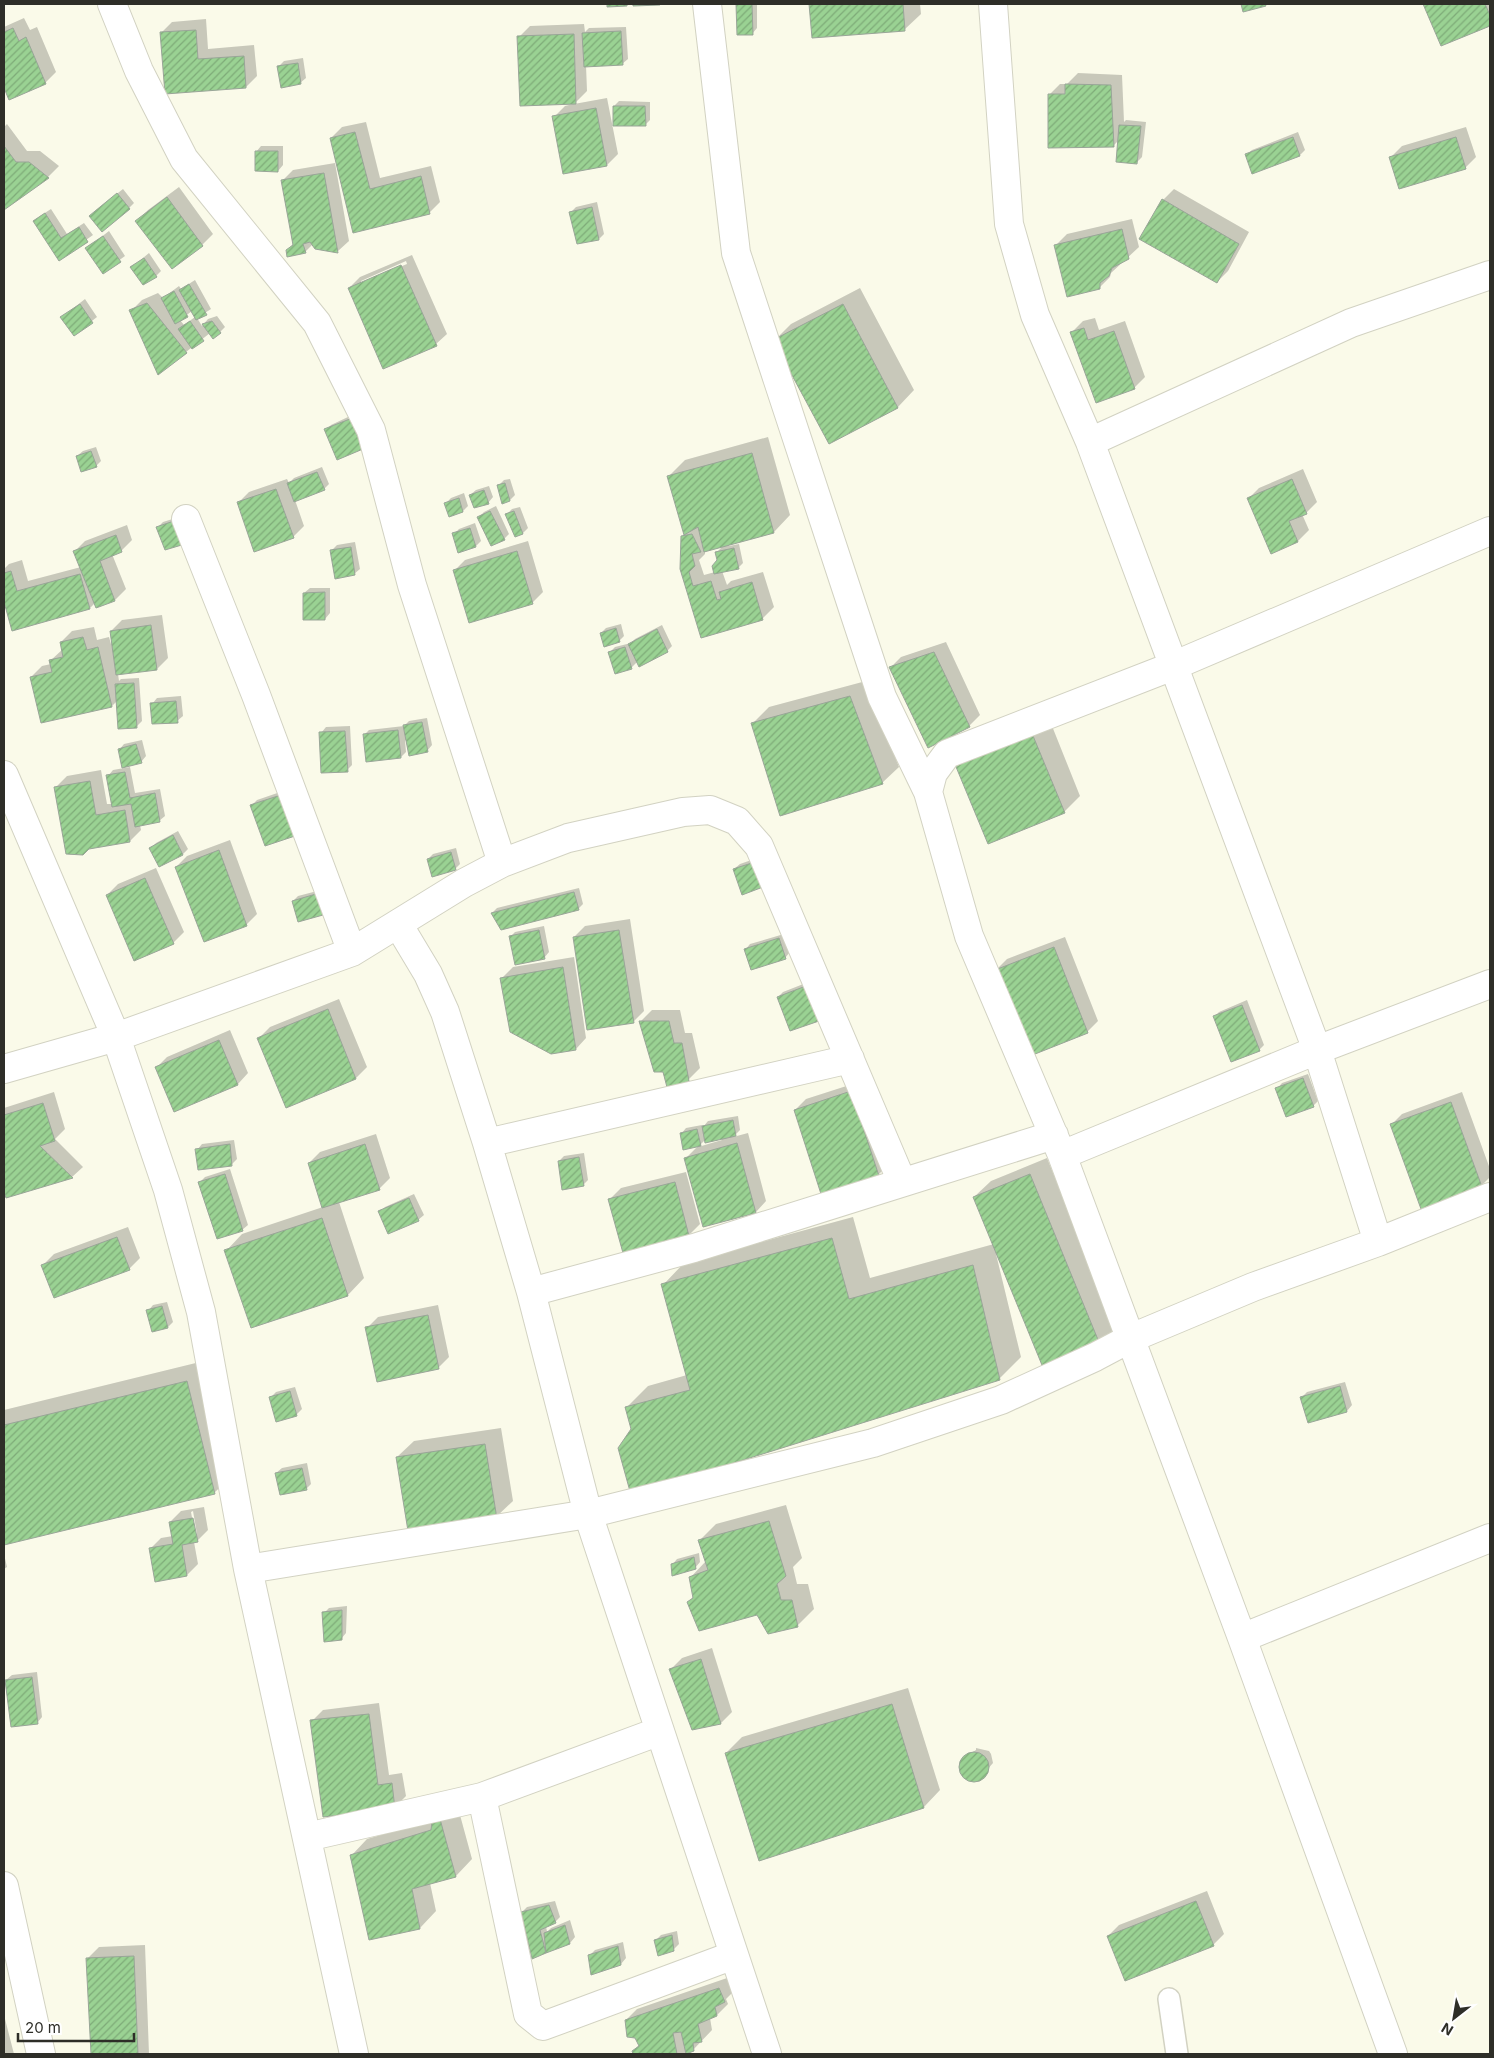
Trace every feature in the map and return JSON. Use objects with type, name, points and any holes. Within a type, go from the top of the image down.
[{"type":"street","points":[[112,4],[139,71],[184,159],[317,323],[371,430],[412,585],[502,863]]},
{"type":"street","points":[[707,4],[736,253],[882,697],[928,792],[969,936],[1058,1145],[1242,1638],[1393,2054]]},
{"type":"street","points":[[993,4],[998,100],[1009,224],[1035,315],[1090,442],[1317,1050],[1378,1242]]},
{"type":"street","points":[[1090,442],[1352,323],[1490,275]]},
{"type":"street","points":[[186,518],[256,695],[352,952]]},
{"type":"street","points":[[928,792],[933,773],[947,754],[1173,666],[1490,531]]},
{"type":"street","points":[[5,784],[116,1037],[168,1190],[201,1312],[248,1569],[354,2054]]},
{"type":"street","points":[[4,1069],[116,1037],[352,952],[464,882],[502,863],[568,838],[683,812],[710,810],[737,821],[759,846],[902,1182]]},
{"type":"street","points":[[398,924],[428,974],[445,1012],[487,1143],[530,1292],[588,1514],[767,2054]]},
{"type":"street","points":[[530,1292],[694,1248],[902,1182],[1058,1145],[1490,984]]},
{"type":"street","points":[[487,1143],[850,1059]]},
{"type":"street","points":[[248,1569],[588,1514],[874,1443],[1001,1400],[1095,1357],[1129,1339],[1253,1287],[1378,1242],[1490,1197]]},
{"type":"street","points":[[1242,1638],[1490,1538]]},
{"type":"street","points":[[306,1838],[482,1797],[660,1731]]},
{"type":"street","points":[[482,1797],[528,2014],[543,2026],[734,1955]]},
{"type":"street","points":[[4,1886],[41,2054]]},
{"type":"lane","points":[[1169,2000],[1177,2054]]},
{"type":"building","points":[[607,4],[627,4],[627,6],[607,7]]},
{"type":"building","points":[[633,4],[660,4],[660,5],[633,6]]},
{"type":"building","points":[[736,4],[752,4],[753,35],[737,35]]},
{"type":"building","points":[[809,4],[903,4],[905,31],[812,38]]},
{"type":"building","points":[[1241,4],[1265,4],[1266,6],[1243,12]]},
{"type":"building","points":[[1423,4],[1485,4],[1490,15],[1490,26],[1441,46]]},
{"type":"building","points":[[13,28],[19,41],[26,37],[46,84],[9,100],[4,88],[4,32]]},
{"type":"building","points":[[196,30],[198,59],[244,56],[246,88],[165,94],[160,32]]},
{"type":"building","points":[[621,31],[623,65],[584,67],[582,33]]},
{"type":"building","points":[[574,34],[576,104],[520,106],[517,36]]},
{"type":"building","points":[[298,63],[301,84],[281,88],[277,66]]},
{"type":"building","points":[[1065,84],[1111,85],[1114,147],[1048,148],[1048,94],[1065,94]]},
{"type":"building","points":[[613,106],[645,106],[646,126],[613,126]]},
{"type":"building","points":[[596,108],[607,166],[563,174],[552,116]]},
{"type":"building","points":[[1119,125],[1141,126],[1137,164],[1116,162]]},
{"type":"building","points":[[355,132],[370,189],[421,176],[430,214],[353,233],[330,138]]},
{"type":"building","points":[[1293,137],[1300,156],[1252,174],[1245,154]]},
{"type":"building","points":[[1456,137],[1466,169],[1399,189],[1389,157]]},
{"type":"building","points":[[4,146],[16,162],[29,162],[49,178],[4,210]]},
{"type":"building","points":[[255,151],[278,151],[278,172],[255,171]]},
{"type":"building","points":[[324,173],[338,253],[315,249],[310,242],[303,244],[306,253],[287,257],[286,250],[293,245],[281,180]]},
{"type":"building","points":[[117,193],[130,209],[102,232],[89,216]]},
{"type":"building","points":[[167,197],[203,246],[172,269],[135,221]]},
{"type":"building","points":[[1162,199],[1239,244],[1217,283],[1139,239]]},
{"type":"building","points":[[592,207],[599,240],[577,244],[569,212]]},
{"type":"building","points":[[45,213],[61,238],[79,227],[88,242],[59,261],[33,221]]},
{"type":"building","points":[[1122,229],[1129,259],[1112,268],[1109,276],[1100,283],[1100,289],[1067,297],[1054,245]]},
{"type":"building","points":[[103,236],[121,262],[103,274],[85,248]]},
{"type":"building","points":[[144,258],[157,277],[143,285],[130,267]]},
{"type":"building","points":[[401,265],[437,346],[383,369],[348,288]]},
{"type":"building","points":[[189,284],[207,315],[196,320],[179,290]]},
{"type":"building","points":[[174,291],[188,317],[175,324],[161,298]]},
{"type":"building","points":[[147,303],[187,353],[158,375],[129,310]]},
{"type":"building","points":[[80,304],[93,323],[74,336],[60,317]]},
{"type":"building","points":[[843,304],[898,408],[829,444],[773,340]]},
{"type":"building","points":[[190,321],[204,341],[192,349],[178,329]]},
{"type":"building","points":[[212,321],[221,333],[213,339],[202,324]]},
{"type":"building","points":[[1084,328],[1088,340],[1114,331],[1135,389],[1096,403],[1070,332]]},
{"type":"building","points":[[350,419],[363,449],[337,460],[324,429]]},
{"type":"building","points":[[91,451],[97,467],[81,472],[76,456]]},
{"type":"building","points":[[752,453],[774,533],[704,552],[698,527],[684,535],[667,476]]},
{"type":"building","points":[[317,472],[325,490],[294,502],[287,483]]},
{"type":"building","points":[[1292,479],[1307,514],[1289,521],[1298,542],[1271,554],[1247,498]]},
{"type":"building","points":[[505,483],[510,501],[502,504],[497,485]]},
{"type":"building","points":[[276,489],[294,538],[254,552],[237,502]]},
{"type":"building","points":[[484,490],[489,504],[474,508],[469,495]]},
{"type":"building","points":[[459,498],[463,512],[449,517],[444,503]]},
{"type":"building","points":[[490,511],[505,540],[491,546],[477,517]]},
{"type":"building","points":[[514,511],[523,534],[515,537],[505,514]]},
{"type":"building","points":[[177,520],[185,544],[165,550],[156,527]]},
{"type":"building","points":[[470,528],[476,547],[458,553],[452,533]]},
{"type":"building","points":[[692,534],[701,552],[692,554],[695,566],[689,572],[693,586],[711,581],[717,600],[721,599],[719,592],[752,582],[763,620],[701,638],[680,569],[681,536]]},
{"type":"building","points":[[116,535],[122,552],[100,561],[115,601],[96,608],[73,551]]},
{"type":"building","points":[[351,547],[355,575],[335,579],[330,550]]},
{"type":"building","points":[[734,548],[739,569],[714,574],[712,566],[717,560],[715,552]]},
{"type":"building","points":[[517,551],[533,604],[469,623],[453,570]]},
{"type":"building","points":[[11,571],[17,591],[80,574],[90,609],[12,631],[4,602],[4,573]]},
{"type":"building","points":[[325,592],[325,620],[303,620],[303,593]]},
{"type":"building","points":[[151,625],[157,670],[116,675],[110,631]]},
{"type":"building","points":[[616,628],[620,642],[604,647],[600,633]]},
{"type":"building","points":[[657,629],[668,652],[639,667],[628,644]]},
{"type":"building","points":[[83,637],[87,650],[98,647],[112,707],[41,723],[30,677],[52,672],[49,660],[63,657],[60,642]]},
{"type":"building","points":[[625,647],[632,669],[615,674],[608,652]]},
{"type":"building","points":[[934,652],[970,727],[928,748],[889,667]]},
{"type":"building","points":[[134,683],[137,728],[118,729],[115,684]]},
{"type":"building","points":[[850,696],[883,784],[780,816],[751,723]]},
{"type":"building","points":[[176,701],[178,723],[152,724],[150,703]]},
{"type":"building","points":[[422,722],[428,752],[409,756],[403,725]]},
{"type":"building","points":[[398,730],[401,758],[366,762],[363,734]]},
{"type":"building","points":[[345,731],[348,772],[321,773],[319,732]]},
{"type":"building","points":[[1031,731],[1065,813],[988,844],[954,762]]},
{"type":"building","points":[[136,744],[142,763],[122,768],[118,749]]},
{"type":"building","points":[[125,772],[130,798],[155,793],[160,822],[135,827],[131,804],[112,807],[106,775]]},
{"type":"building","points":[[90,781],[96,815],[125,810],[130,842],[89,849],[83,855],[66,854],[54,787]]},
{"type":"building","points":[[284,794],[298,835],[265,846],[250,805]]},
{"type":"building","points":[[173,835],[183,855],[159,867],[149,848]]},
{"type":"building","points":[[219,850],[247,926],[204,942],[175,867]]},
{"type":"building","points":[[451,852],[456,870],[432,877],[427,859]]},
{"type":"building","points":[[755,862],[763,887],[742,895],[733,869]]},
{"type":"building","points":[[145,878],[174,944],[134,961],[106,895]]},
{"type":"building","points":[[574,892],[579,910],[501,930],[491,913]]},
{"type":"building","points":[[316,894],[323,915],[298,922],[292,901]]},
{"type":"building","points":[[539,930],[545,959],[515,965],[509,936]]},
{"type":"building","points":[[619,930],[634,1023],[587,1030],[573,937]]},
{"type":"building","points":[[779,938],[786,959],[751,970],[744,949]]},
{"type":"building","points":[[1054,947],[1088,1033],[1030,1056],[995,970]]},
{"type":"building","points":[[563,967],[576,1050],[551,1054],[510,1032],[500,978]]},
{"type":"building","points":[[806,986],[819,1021],[790,1031],[777,997]]},
{"type":"building","points":[[1242,1005],[1260,1051],[1231,1062],[1213,1016]]},
{"type":"building","points":[[328,1009],[356,1079],[286,1108],[257,1038]]},
{"type":"building","points":[[639,1021],[669,1021],[674,1043],[682,1043],[689,1081],[668,1091],[663,1072],[654,1072]]},
{"type":"building","points":[[219,1040],[238,1085],[174,1112],[155,1067]]},
{"type":"building","points":[[1303,1078],[1314,1107],[1286,1117],[1275,1088]]},
{"type":"building","points":[[851,1091],[879,1176],[821,1194],[794,1110]]},
{"type":"building","points":[[1451,1102],[1482,1187],[1421,1209],[1390,1124]]},
{"type":"building","points":[[43,1103],[55,1141],[40,1146],[73,1178],[6,1198],[4,1192],[4,1115]]},
{"type":"building","points":[[733,1120],[736,1136],[705,1143],[702,1126]]},
{"type":"building","points":[[697,1129],[701,1146],[683,1150],[680,1133]]},
{"type":"building","points":[[737,1143],[756,1213],[703,1227],[684,1158]]},
{"type":"building","points":[[230,1144],[232,1166],[198,1170],[195,1149]]},
{"type":"building","points":[[365,1144],[380,1190],[322,1208],[308,1163]]},
{"type":"building","points":[[579,1157],[584,1186],[562,1190],[558,1161]]},
{"type":"building","points":[[225,1174],[243,1231],[217,1239],[198,1182]]},
{"type":"building","points":[[1030,1174],[1101,1347],[1044,1370],[973,1197]]},
{"type":"building","points":[[675,1182],[689,1236],[623,1253],[608,1199]]},
{"type":"building","points":[[409,1198],[419,1221],[388,1234],[378,1211]]},
{"type":"building","points":[[322,1218],[348,1296],[251,1328],[224,1250]]},
{"type":"building","points":[[117,1237],[130,1270],[54,1298],[41,1265]]},
{"type":"building","points":[[832,1238],[849,1299],[973,1265],[1000,1380],[631,1495],[618,1448],[631,1429],[625,1407],[690,1390],[661,1284]]},
{"type":"building","points":[[162,1306],[168,1328],[152,1332],[146,1310]]},
{"type":"building","points":[[428,1315],[439,1369],[377,1382],[365,1327]]},
{"type":"building","points":[[187,1381],[215,1494],[4,1545],[4,1425]]},
{"type":"building","points":[[1340,1386],[1347,1412],[1308,1423],[1300,1397]]},
{"type":"building","points":[[290,1391],[297,1416],[276,1422],[269,1397]]},
{"type":"building","points":[[485,1444],[497,1519],[408,1531],[396,1457]]},
{"type":"building","points":[[302,1468],[307,1490],[280,1495],[275,1473]]},
{"type":"building","points":[[193,1518],[198,1542],[182,1545],[187,1576],[155,1582],[149,1548],[173,1544],[169,1522]]},
{"type":"building","points":[[769,1521],[786,1576],[777,1584],[781,1600],[792,1600],[798,1627],[768,1634],[757,1615],[699,1631],[687,1602],[693,1598],[689,1577],[708,1570],[698,1540]]},
{"type":"building","points":[[694,1557],[696,1569],[672,1576],[671,1564]]},
{"type":"building","points":[[342,1610],[342,1640],[324,1642],[322,1612]]},
{"type":"building","points":[[701,1659],[721,1724],[692,1730],[669,1669]]},
{"type":"building","points":[[32,1677],[38,1724],[11,1727],[5,1680]]},
{"type":"building","points":[[892,1704],[924,1808],[759,1861],[725,1753]]},
{"type":"building","points":[[369,1714],[378,1785],[392,1783],[395,1809],[323,1817],[310,1720]]},
{"type":"building","points":[[974,1752],[980,1753],[988,1761],[988,1773],[980,1781],[974,1782],[968,1781],[960,1773],[959,1767],[960,1761],[968,1753]]},
{"type":"building","points":[[440,1819],[456,1877],[412,1889],[420,1929],[369,1940],[350,1855],[431,1830],[432,1822]]},
{"type":"building","points":[[1196,1901],[1214,1946],[1125,1981],[1107,1936]]},
{"type":"building","points":[[549,1905],[556,1923],[540,1930],[546,1953],[532,1959],[521,1912]]},
{"type":"building","points":[[565,1925],[570,1944],[546,1953],[544,1933]]},
{"type":"building","points":[[672,1935],[674,1951],[658,1956],[654,1940]]},
{"type":"building","points":[[618,1946],[621,1965],[591,1975],[588,1955]]},
{"type":"building","points":[[134,1956],[138,2054],[91,2054],[86,1958]]},
{"type":"building","points":[[719,1988],[725,2002],[715,2007],[717,2016],[698,2024],[702,2042],[693,2043],[694,2051],[686,2054],[681,2032],[673,2033],[677,2054],[633,2054],[632,2051],[639,2046],[635,2038],[627,2037],[625,2020]]}]
